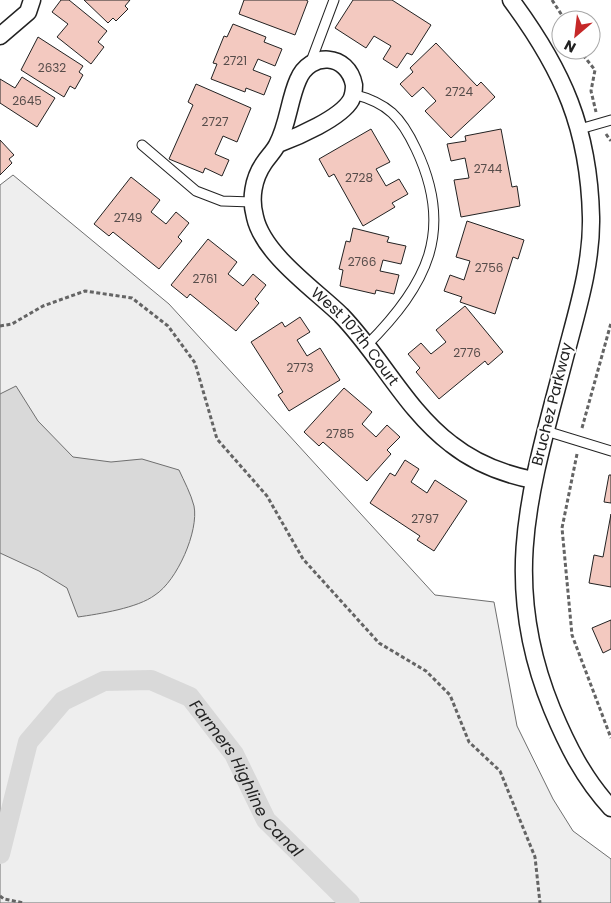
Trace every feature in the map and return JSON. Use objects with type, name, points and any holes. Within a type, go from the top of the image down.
[{"type":"street","points":[[0,36],[28,12],[32,0]]},
{"type":"street","name":"Bruchez Parkway","points":[[511,0],[549,55],[566,88],[580,129],[589,177],[591,220],[588,262],[533,480],[523,559],[523,584],[529,639],[540,679],[567,744],[581,769],[611,808]]},
{"type":"street","points":[[278,144],[305,134],[345,107],[353,94],[353,80],[338,62],[324,58],[310,64]]},
{"type":"street","name":"West 107th Court","points":[[310,64],[298,81],[278,144],[259,173],[253,192],[252,202],[259,231],[267,243],[342,317],[367,345],[431,428],[451,445],[493,469],[533,480]]},
{"type":"lane","points":[[310,64],[334,0]]},
{"type":"lane","points":[[353,94],[372,98],[398,116],[424,165],[431,189],[435,217],[430,252],[420,279],[402,308],[367,345]]},
{"type":"lane","points":[[580,129],[611,120]]},
{"type":"lane","points":[[142,145],[196,191],[222,201],[252,202]]},
{"type":"lane","points":[[546,431],[611,451]]},
{"type":"path","points":[[587,60],[595,70],[591,91],[599,123],[611,141]]},
{"type":"path","points":[[0,326],[12,324],[43,306],[85,291],[132,298],[168,326],[194,363],[217,439],[267,496],[303,559],[378,643],[426,670],[450,695],[469,742],[500,771],[535,857],[540,903]]},
{"type":"path","points":[[611,323],[579,441],[562,528],[572,635],[611,738]]},
{"type":"path","points":[[0,896],[4,899],[24,903]]},
{"type":"shaded area","points":[[13,175],[169,304],[435,595],[494,602],[517,726],[553,799],[573,831],[611,859],[611,903],[0,903],[0,185]]},
{"type":"shaded area","points":[[16,386],[38,421],[73,457],[111,462],[142,459],[179,470],[194,506],[195,516],[190,541],[185,555],[171,579],[148,600],[129,607],[78,617],[67,588],[39,571],[0,553],[0,394]]},
{"type":"building","points":[[61,0],[69,0],[107,31],[98,42],[104,47],[91,64],[57,37],[68,24],[52,12]]},
{"type":"building","points":[[84,0],[130,0],[125,6],[128,9],[116,21],[113,18],[108,23]]},
{"type":"building","points":[[244,0],[308,1],[295,35],[239,14]]},
{"type":"building","points":[[353,0],[392,0],[431,25],[412,55],[407,53],[397,68],[383,59],[391,46],[374,36],[366,48],[335,28]]},
{"type":"building","points":[[233,24],[266,37],[264,42],[282,49],[275,66],[258,59],[253,70],[271,77],[264,95],[246,88],[245,92],[211,79],[217,64],[213,63],[224,36],[227,37]]},
{"type":"building","points":[[38,37],[83,66],[79,72],[83,75],[75,89],[70,86],[64,97],[21,70]]},
{"type":"building","points":[[436,43],[477,86],[481,82],[495,97],[451,138],[425,111],[436,101],[423,87],[412,97],[400,84],[413,72],[410,68]]},
{"type":"building","points":[[22,77],[55,98],[37,127],[0,103],[0,79],[15,88]]},
{"type":"building","points":[[196,84],[251,108],[237,142],[223,136],[215,154],[229,160],[222,176],[205,168],[203,173],[169,159],[193,105],[188,102]]},
{"type":"building","points":[[371,129],[390,162],[376,169],[386,186],[399,179],[408,194],[392,203],[395,207],[363,226],[334,174],[329,177],[319,159]]},
{"type":"building","points":[[501,129],[512,187],[517,186],[520,206],[461,217],[454,180],[469,178],[465,158],[451,161],[447,144],[466,141],[465,136]]},
{"type":"building","points":[[0,140],[14,155],[9,159],[12,163],[0,175]]},
{"type":"building","points":[[131,177],[160,200],[151,212],[166,224],[176,212],[189,223],[178,237],[182,241],[159,269],[113,232],[109,236],[94,224]]},
{"type":"building","points":[[467,221],[524,240],[518,259],[513,257],[495,314],[460,302],[462,297],[444,291],[450,275],[464,280],[470,261],[456,257]]},
{"type":"building","points":[[353,228],[389,237],[387,242],[406,246],[401,264],[383,260],[380,271],[399,275],[394,294],[376,290],[375,294],[340,286],[343,270],[339,269],[346,241],[350,242]]},
{"type":"building","points":[[208,239],[237,262],[228,274],[243,286],[253,274],[266,285],[255,299],[259,303],[236,331],[190,294],[187,298],[171,285]]},
{"type":"building","points":[[465,306],[503,352],[488,365],[485,361],[439,399],[416,372],[420,368],[408,354],[421,343],[431,354],[446,342],[436,330]]},
{"type":"building","points":[[300,317],[310,332],[297,340],[307,356],[320,348],[340,380],[289,411],[278,395],[283,392],[251,342],[282,322],[285,327]]},
{"type":"building","points":[[344,388],[372,412],[362,424],[376,437],[387,425],[400,437],[387,450],[391,454],[367,481],[323,442],[319,446],[304,432]]},
{"type":"building","points":[[405,460],[419,469],[411,482],[427,493],[435,480],[467,501],[434,551],[417,540],[420,536],[370,503],[390,473],[395,476]]},
{"type":"building","points":[[609,475],[611,475],[611,503],[604,502]]},
{"type":"building","points":[[611,514],[611,587],[589,583],[594,555],[603,557]]},
{"type":"building","points":[[611,620],[611,649],[603,653],[592,628]]},
{"type":"waterway","name":"Farmers Highline Canal","points":[[0,854],[28,742],[63,701],[104,681],[151,680],[190,697],[234,754],[266,820],[350,903]]}]
